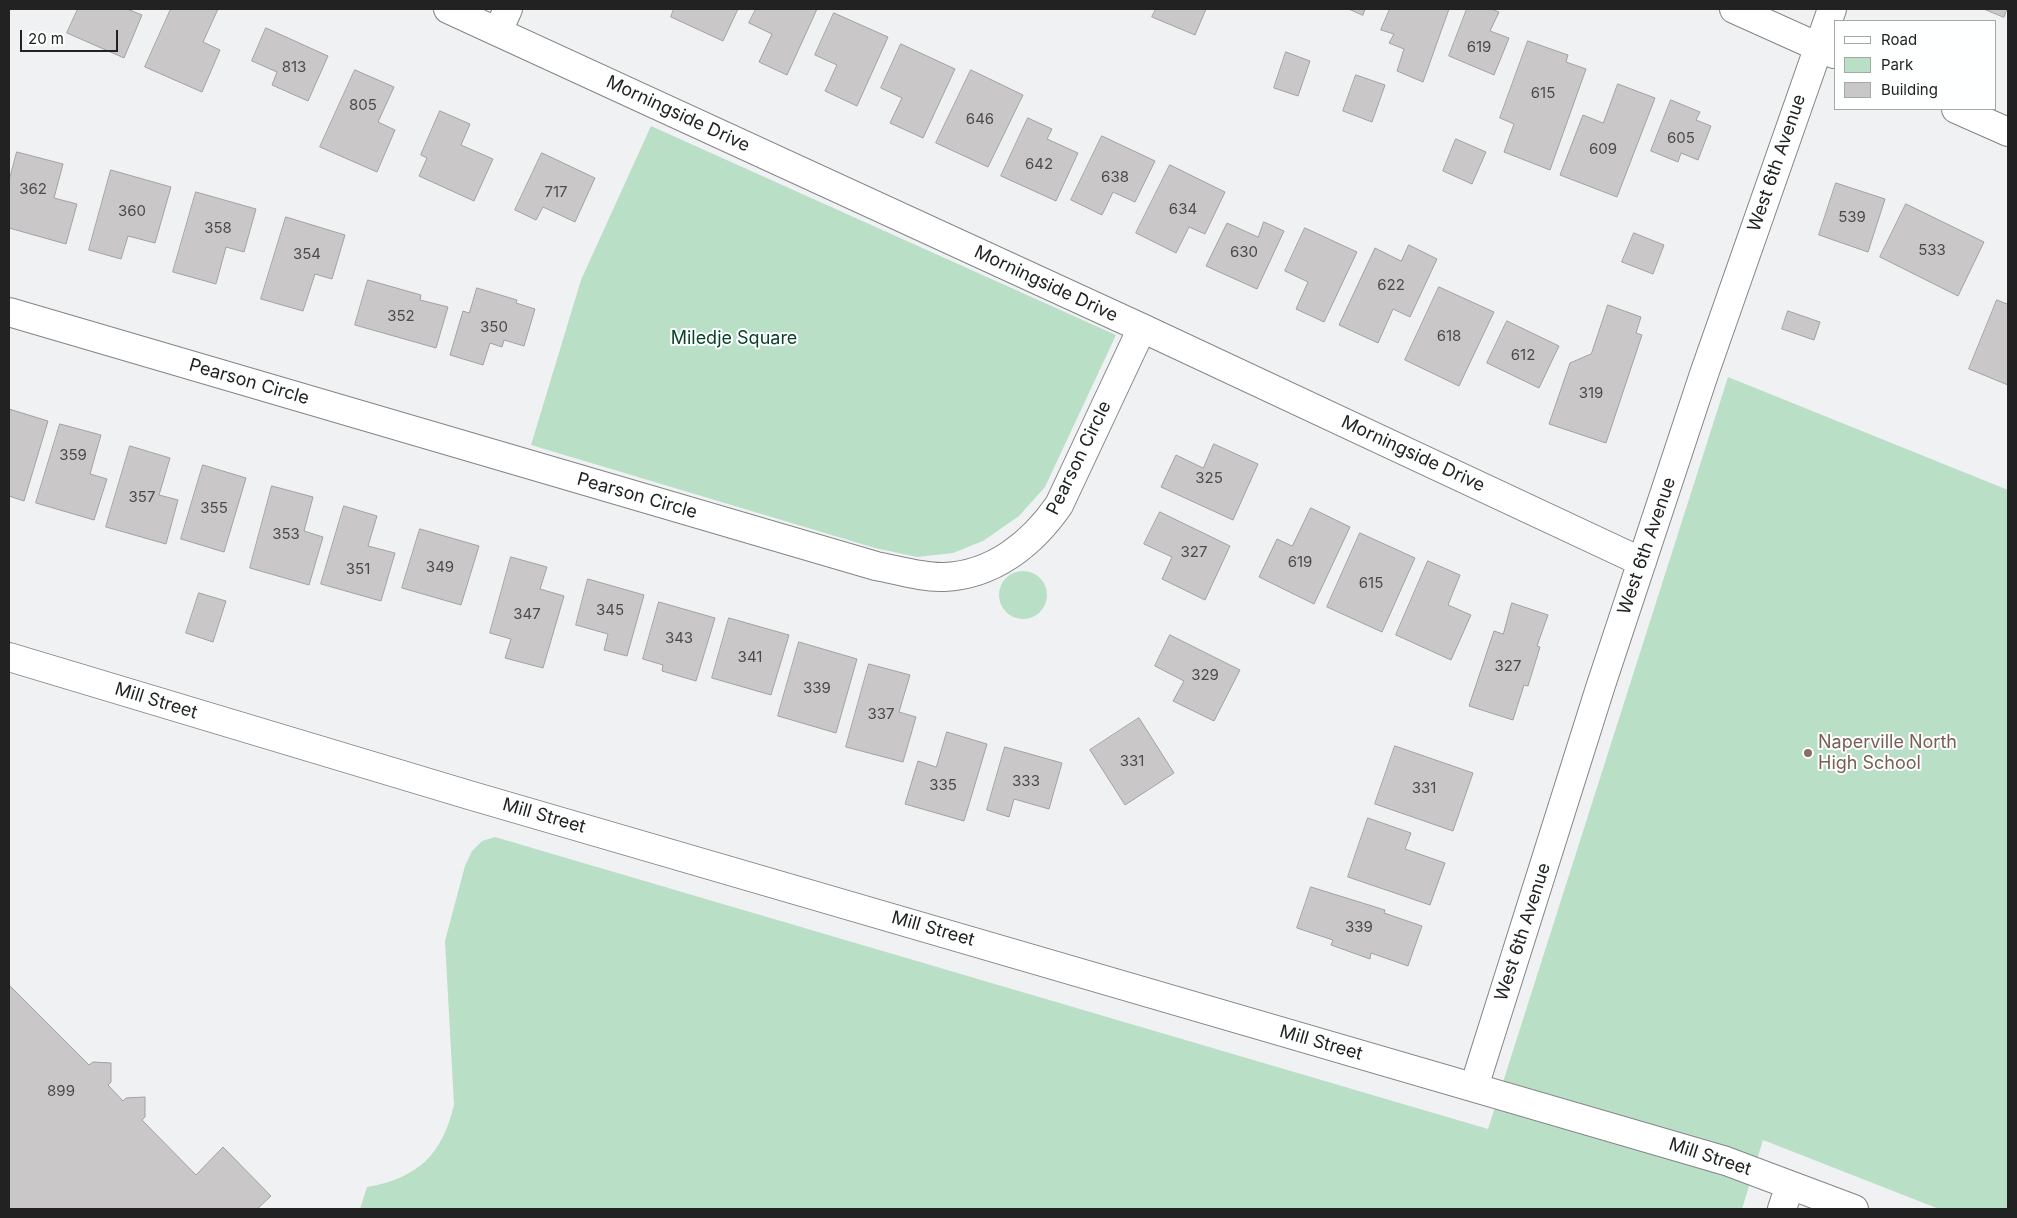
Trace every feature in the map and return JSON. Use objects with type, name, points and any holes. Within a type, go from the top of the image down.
[{"type":"street","name":"Morningside Drive","points":[[448,9],[503,20],[1142,328],[1642,562]]},
{"type":"street","points":[[1734,9],[1827,51]]},
{"type":"street","name":"West 6th Avenue","points":[[1474,1087],[1642,562],[1780,153],[1827,51],[1832,9]]},
{"type":"street","points":[[1958,110],[2008,132]]},
{"type":"street","name":"Pearson Circle","points":[[9,312],[876,566],[944,577],[978,572],[992,566],[1022,548],[1049,520],[1059,505],[1142,328]]},
{"type":"street","name":"Mill Street","points":[[9,657],[469,795],[1726,1161],[1786,1197],[1854,1209]]},
{"type":"green space","name":"Miledje Square","points":[[651,126],[1116,335],[1045,487],[1019,516],[983,541],[953,553],[917,557],[875,548],[531,445],[581,280]]},
{"type":"green space","name":"Naperville North High School","points":[[1728,377],[2008,490],[2008,1209],[1939,1209],[1763,1140],[1742,1209],[360,1209],[367,1187],[385,1183],[414,1170],[435,1151],[449,1123],[454,1105],[445,941],[465,866],[472,851],[482,841],[495,837],[1488,1129]]},
{"type":"green space","points":[[1023,571],[1032,573],[1040,578],[1045,586],[1047,595],[1045,604],[1040,612],[1032,617],[1023,619],[1014,617],[1006,612],[1001,604],[999,595],[1001,586],[1006,578],[1014,573]]},
{"type":"building","points":[[78,9],[127,9],[142,15],[124,58],[67,33]]},
{"type":"building","points":[[171,9],[218,9],[203,42],[220,50],[202,92],[145,67]]},
{"type":"building","points":[[674,9],[738,9],[723,41],[671,17]]},
{"type":"building","points":[[756,9],[817,9],[787,75],[759,62],[772,34],[749,23]]},
{"type":"building","points":[[1156,9],[1206,9],[1195,35],[1152,17]]},
{"type":"building","points":[[1349,9],[1365,9],[1363,15]]},
{"type":"building","points":[[1390,9],[1449,9],[1423,82],[1397,71],[1404,49],[1389,43],[1394,34],[1381,30]]},
{"type":"building","points":[[1467,9],[1491,9],[1499,12],[1490,31],[1509,38],[1494,75],[1449,56]]},
{"type":"building","points":[[1984,9],[2007,9],[2004,17]]},
{"type":"building","points":[[834,13],[888,37],[857,106],[825,91],[837,65],[815,55]]},
{"type":"building","points":[[266,28],[328,56],[308,101],[272,85],[277,72],[252,61]]},
{"type":"building","points":[[1528,41],[1568,55],[1566,62],[1586,69],[1550,170],[1504,152],[1514,124],[1500,118]]},
{"type":"building","points":[[901,44],[955,69],[923,138],[890,123],[902,98],[881,88]]},
{"type":"building","points":[[1286,52],[1310,61],[1298,96],[1274,88]]},
{"type":"building","points":[[355,70],[394,87],[378,122],[395,130],[377,172],[320,147]]},
{"type":"building","points":[[971,70],[1023,95],[988,167],[936,143]]},
{"type":"building","points":[[1356,75],[1385,85],[1372,122],[1343,111]]},
{"type":"building","points":[[1618,84],[1655,98],[1617,197],[1560,175],[1583,115],[1603,123]]},
{"type":"building","points":[[1671,100],[1700,112],[1696,120],[1711,126],[1698,160],[1681,153],[1678,162],[1651,151]]},
{"type":"building","points":[[440,111],[470,124],[461,145],[493,159],[474,201],[419,176],[427,158],[421,155]]},
{"type":"building","points":[[1028,118],[1052,129],[1047,139],[1078,153],[1056,201],[1001,176]]},
{"type":"building","points":[[1102,136],[1155,161],[1135,202],[1113,192],[1102,215],[1071,200]]},
{"type":"building","points":[[1456,139],[1486,152],[1472,184],[1443,171]]},
{"type":"building","points":[[17,152],[63,164],[54,198],[77,204],[66,244],[9,228],[9,181]]},
{"type":"building","points":[[542,153],[595,178],[575,222],[543,207],[536,220],[515,210]]},
{"type":"building","points":[[1170,165],[1225,192],[1205,234],[1189,227],[1176,253],[1136,233]]},
{"type":"building","points":[[111,170],[171,187],[155,243],[128,236],[121,259],[89,250]]},
{"type":"building","points":[[1836,183],[1885,199],[1868,252],[1819,235]]},
{"type":"building","points":[[196,192],[256,209],[244,252],[226,247],[216,284],[173,272]]},
{"type":"building","points":[[1906,204],[1984,242],[1958,296],[1880,257]]},
{"type":"building","points":[[286,217],[345,235],[332,279],[315,274],[303,311],[261,299]]},
{"type":"building","points":[[1264,222],[1284,231],[1257,289],[1206,266],[1227,223],[1258,237]]},
{"type":"building","points":[[1305,228],[1357,252],[1324,322],[1296,309],[1308,282],[1285,271]]},
{"type":"building","points":[[1634,233],[1664,245],[1653,274],[1622,262]]},
{"type":"building","points":[[1409,245],[1437,259],[1410,317],[1393,309],[1378,343],[1339,325],[1375,248],[1401,261]]},
{"type":"building","points":[[368,280],[421,295],[420,300],[448,307],[436,348],[355,325]]},
{"type":"building","points":[[1439,287],[1494,312],[1459,386],[1405,360]]},
{"type":"building","points":[[477,288],[517,300],[516,303],[535,309],[524,346],[504,340],[502,347],[490,343],[483,365],[450,355],[463,311],[469,313]]},
{"type":"building","points":[[1997,300],[2007,304],[2008,302],[2008,385],[1969,369]]},
{"type":"building","points":[[1608,305],[1641,317],[1636,333],[1642,335],[1606,443],[1549,424],[1570,363],[1591,354]]},
{"type":"building","points":[[1788,311],[1820,322],[1814,340],[1782,329]]},
{"type":"building","points":[[1507,321],[1559,346],[1539,388],[1487,363]]},
{"type":"building","points":[[9,409],[48,421],[24,501],[9,496]]},
{"type":"building","points":[[60,424],[101,435],[90,474],[107,479],[94,520],[36,503]]},
{"type":"building","points":[[1214,444],[1258,464],[1233,520],[1161,487],[1176,455],[1203,468]]},
{"type":"building","points":[[130,446],[170,458],[159,495],[178,500],[166,544],[106,527]]},
{"type":"building","points":[[203,465],[246,478],[224,552],[181,539]]},
{"type":"building","points":[[272,486],[313,497],[304,531],[323,537],[309,585],[250,568]]},
{"type":"building","points":[[344,506],[377,516],[368,546],[395,553],[381,601],[321,584]]},
{"type":"building","points":[[1311,508],[1350,527],[1314,604],[1259,577],[1277,539],[1292,546]]},
{"type":"building","points":[[1160,512],[1230,546],[1205,600],[1162,579],[1172,557],[1144,544]]},
{"type":"building","points":[[420,529],[479,546],[461,605],[402,588]]},
{"type":"building","points":[[1360,533],[1415,558],[1382,632],[1327,607]]},
{"type":"building","points":[[511,557],[547,567],[540,589],[564,596],[543,668],[505,658],[511,639],[490,633]]},
{"type":"building","points":[[1428,561],[1460,575],[1448,605],[1471,615],[1451,660],[1396,635]]},
{"type":"building","points":[[588,579],[644,595],[627,656],[604,650],[608,634],[576,625]]},
{"type":"building","points":[[199,593],[226,601],[213,642],[186,633]]},
{"type":"building","points":[[659,602],[715,618],[696,681],[662,671],[663,665],[643,659]]},
{"type":"building","points":[[1512,603],[1548,615],[1537,646],[1540,647],[1528,686],[1524,685],[1513,720],[1469,706],[1494,631],[1503,634]]},
{"type":"building","points":[[729,618],[789,635],[771,695],[712,678]]},
{"type":"building","points":[[1170,635],[1240,670],[1214,721],[1173,701],[1184,681],[1155,666]]},
{"type":"building","points":[[799,642],[857,659],[836,733],[778,716]]},
{"type":"building","points":[[869,664],[910,675],[899,712],[916,717],[903,762],[846,747]]},
{"type":"building","points":[[1139,718],[1174,773],[1125,805],[1090,750]]},
{"type":"building","points":[[947,732],[987,744],[964,821],[905,804],[918,761],[936,767]]},
{"type":"building","points":[[1395,746],[1473,773],[1453,831],[1375,804]]},
{"type":"building","points":[[1005,747],[1062,763],[1049,809],[1014,799],[1009,817],[987,810]]},
{"type":"building","points":[[1368,818],[1411,833],[1405,849],[1445,863],[1430,905],[1348,877]]},
{"type":"building","points":[[1311,887],[1385,910],[1384,913],[1422,926],[1408,966],[1371,953],[1370,959],[1331,945],[1333,940],[1297,928]]},
{"type":"building","points":[[9,985],[89,1065],[93,1062],[111,1063],[111,1082],[108,1085],[123,1101],[126,1098],[145,1097],[145,1117],[142,1120],[196,1175],[223,1147],[271,1196],[257,1209],[9,1209]]},
{"type":"place","name":"Naperville North High School","points":[[1808,753]]}]
